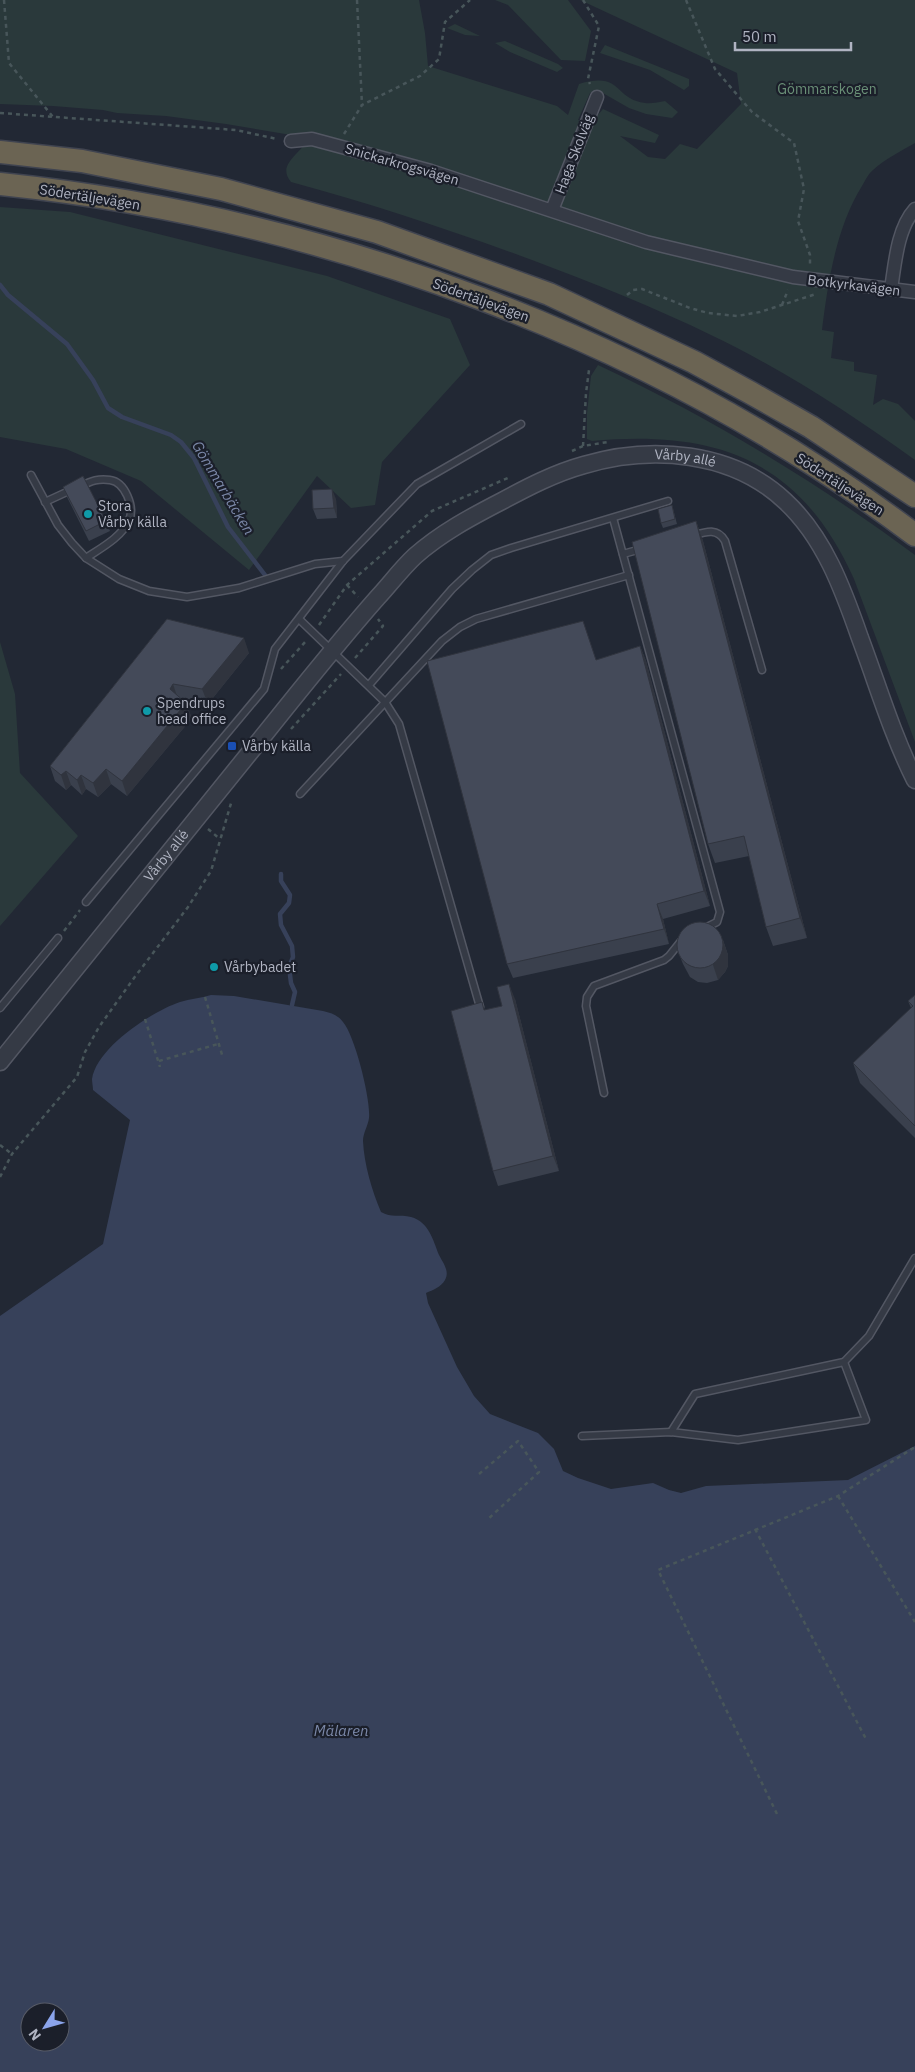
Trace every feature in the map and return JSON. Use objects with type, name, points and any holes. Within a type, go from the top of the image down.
[{"type":"highway","name":"Södertäljevägen","points":[[0,152],[82,162],[221,189],[378,232],[549,294],[694,362],[751,393],[811,428],[915,496]]},
{"type":"highway","name":"Södertäljevägen","points":[[0,184],[75,193],[227,221],[370,259],[540,321],[674,384],[799,456],[870,501],[915,535]]},
{"type":"street","name":"Haga Skolväg","points":[[552,210],[596,97]]},
{"type":"street","name":"Snickarkrogsvägen","points":[[290,141],[312,139],[431,171],[646,242],[793,278]]},
{"type":"street","points":[[891,289],[904,226],[915,209]]},
{"type":"street","name":"Botkyrkavägen","points":[[793,278],[915,292]]},
{"type":"street","name":"Vårby allé","points":[[0,1062],[333,650],[414,557],[452,528],[537,483],[582,465],[635,455],[685,455],[720,463],[755,480],[772,490],[793,509],[818,542],[845,595],[901,749],[915,780]]},
{"type":"lane","points":[[86,902],[264,689],[275,649],[343,560],[416,484],[521,424]]},
{"type":"lane","points":[[31,475],[58,525],[72,544],[86,558],[119,579],[149,591],[187,597],[239,588],[315,564],[343,560]]},
{"type":"lane","points":[[46,502],[95,479],[112,480],[125,491],[131,506],[130,520],[116,537],[86,558]]},
{"type":"lane","points":[[369,685],[452,589],[485,559],[511,548],[668,502]]},
{"type":"lane","points":[[613,518],[720,912],[717,922],[696,930]]},
{"type":"lane","points":[[681,538],[710,531],[722,535],[762,670]]},
{"type":"lane","points":[[623,554],[652,546]]},
{"type":"lane","points":[[300,794],[442,641],[460,627],[476,620],[629,575]]},
{"type":"lane","points":[[299,619],[369,685],[385,702],[399,724],[480,1007]]},
{"type":"lane","points":[[604,1093],[586,1006],[589,992],[601,982],[664,960],[689,934]]},
{"type":"lane","points":[[0,1008],[58,938]]},
{"type":"lane","points":[[671,1432],[695,1394],[844,1362],[868,1336],[915,1258]]},
{"type":"lane","points":[[582,1436],[671,1432],[738,1440],[866,1420],[844,1362]]},
{"type":"path","points":[[4,0],[9,63],[53,117]]},
{"type":"path","points":[[358,0],[362,105]]},
{"type":"path","points":[[336,146],[362,105],[420,76],[439,59],[444,22],[470,0]]},
{"type":"path","points":[[583,0],[599,26],[588,79],[596,97]]},
{"type":"path","points":[[686,0],[715,69],[752,112],[794,143],[804,189],[798,221],[810,255],[809,280]]},
{"type":"path","points":[[0,113],[236,130],[290,141]]},
{"type":"path","points":[[627,295],[633,290],[642,289],[699,310],[737,316],[760,312],[782,305]]},
{"type":"path","points":[[589,370],[583,446],[614,441]]},
{"type":"path","points":[[288,732],[383,626],[347,585]]},
{"type":"path","points":[[0,1177],[12,1154],[77,1077],[85,1052],[100,1027],[134,978],[188,907],[211,871],[235,791]]},
{"type":"path","points":[[58,938],[86,902]]},
{"type":"path","points":[[205,997],[223,1058]]},
{"type":"path","points":[[145,1019],[160,1067]]},
{"type":"path","points":[[158,1061],[218,1044]]},
{"type":"path","points":[[0,1145],[12,1154]]},
{"type":"path","points":[[479,1474],[518,1441],[539,1472],[487,1520]]},
{"type":"path","points":[[777,1814],[658,1570],[838,1496],[915,1447]]},
{"type":"path","points":[[838,1496],[915,1622]]},
{"type":"path","points":[[755,1529],[866,1739]]},
{"type":"green space","name":"Gömmarskogen","points":[[0,0],[419,0],[428,66],[557,106],[568,115],[579,84],[593,81],[611,83],[627,97],[635,101],[655,103],[665,101],[678,112],[672,118],[646,114],[629,108],[601,92],[590,93],[578,120],[591,123],[603,109],[659,135],[655,143],[620,136],[648,157],[665,159],[680,144],[697,149],[741,104],[737,73],[580,0],[915,0],[915,143],[871,172],[853,202],[834,256],[822,330],[834,332],[831,358],[854,362],[854,371],[877,375],[873,405],[883,399],[898,404],[915,421],[915,460],[842,410],[766,363],[668,315],[532,260],[473,239],[322,190],[291,182],[286,170],[288,164],[309,138],[166,116],[53,106],[0,104]]},
{"type":"green space","points":[[495,0],[568,0],[591,31],[585,61],[561,60],[508,5]]},
{"type":"green space","points":[[455,24],[480,36],[465,35],[447,28]]},
{"type":"green space","points":[[505,41],[558,64],[563,68],[557,72],[510,52],[495,43]]},
{"type":"green space","points":[[605,45],[689,79],[689,86],[684,90],[650,70],[600,53]]},
{"type":"green space","points":[[0,207],[70,212],[327,276],[450,319],[470,365],[382,462],[375,505],[351,508],[317,476],[249,570],[141,481],[66,449],[0,437]]},
{"type":"green space","points":[[598,365],[640,385],[761,452],[801,476],[915,555],[915,742],[854,579],[832,538],[808,505],[780,480],[749,461],[715,448],[678,441],[637,439],[592,441],[587,439],[587,413],[591,376]]},
{"type":"green space","points":[[0,642],[15,694],[20,773],[78,836],[0,926]]},
{"type":"water","name":"Mälaren","points":[[211,995],[234,996],[323,1011],[337,1016],[343,1022],[352,1040],[365,1083],[369,1118],[363,1138],[365,1159],[381,1212],[388,1215],[407,1216],[417,1219],[429,1232],[447,1273],[441,1285],[426,1293],[428,1303],[457,1367],[474,1396],[490,1414],[538,1433],[554,1449],[563,1471],[611,1489],[653,1483],[681,1493],[706,1486],[848,1480],[915,1446],[915,2072],[0,2072],[0,1316],[103,1244],[130,1120],[93,1090],[92,1079],[96,1067],[115,1043],[156,1013],[180,1002]]},
{"type":"building","name":"Stora Vårby källa","points":[[83,476],[106,521],[86,531],[63,487]]},
{"type":"building","points":[[332,489],[334,508],[313,509],[312,490]]},
{"type":"building","points":[[672,505],[675,519],[661,523],[658,509]]},
{"type":"building","points":[[696,521],[800,918],[766,927],[744,836],[708,844],[632,542]]},
{"type":"building","name":"Spendrups head office","points":[[167,619],[244,638],[202,689],[173,684],[170,689],[186,703],[122,781],[106,769],[93,783],[81,775],[77,780],[66,771],[61,775],[50,766]]},
{"type":"building","points":[[583,621],[596,660],[640,646],[704,891],[657,904],[664,929],[507,964],[427,661]]},
{"type":"building","points":[[700,922],[713,926],[719,932],[723,945],[719,958],[713,964],[700,968],[687,964],[681,958],[677,945],[681,932],[687,926]]},
{"type":"building","points":[[509,984],[553,1156],[493,1171],[451,1011],[482,1002],[484,1010],[502,1006],[497,987]]},
{"type":"building","points":[[915,995],[915,1126],[853,1063],[913,1006],[908,1001]]},
{"type":"waterway","name":"Gömmarbäcken","points":[[0,285],[8,295],[67,344],[93,380],[108,408],[122,417],[171,435],[181,442],[194,458],[228,527],[265,575]]},
{"type":"waterway","points":[[281,874],[281,881],[290,895],[289,903],[280,914],[281,925],[292,946],[293,957],[289,967],[291,983],[295,992],[292,1005]]},
{"type":"place","name":"Stora Vårby källa","points":[[88,514]]},
{"type":"place","name":"Spendrups head office","points":[[147,711]]},
{"type":"place","name":"Vårby källa","points":[[232,746]]},
{"type":"place","name":"Vårbybadet","points":[[214,967]]}]
